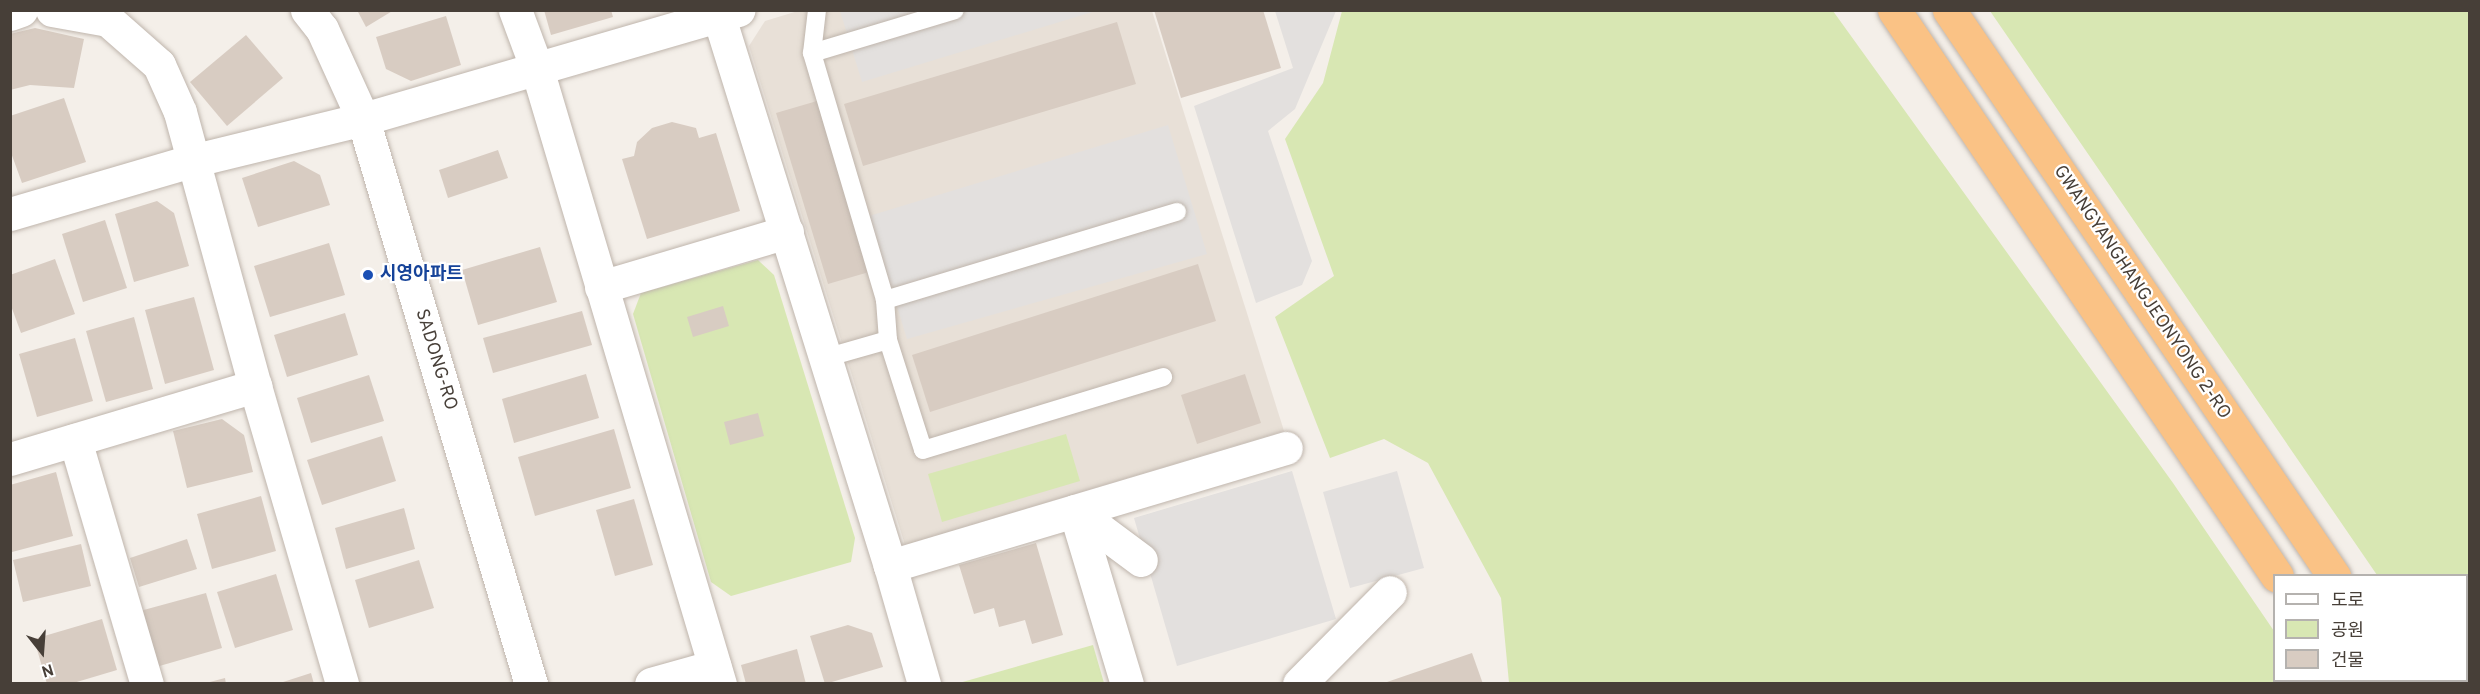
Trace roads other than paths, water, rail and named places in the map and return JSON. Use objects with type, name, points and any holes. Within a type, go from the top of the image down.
[{"type":"highway","points":[[1894,10],[2276,574]]},
{"type":"highway","name":"GWANGYANGHANGJEONYONG 2-RO","points":[[1949,10],[2333,574]]},
{"type":"street","points":[[10,14],[21,10]]},
{"type":"street","points":[[52,10],[108,20],[159,65],[180,112],[255,386],[342,684]]},
{"type":"street","name":"SADONG-RO","points":[[307,10],[322,29],[363,119],[531,684]]},
{"type":"street","points":[[515,10],[537,69],[717,675],[651,684]]},
{"type":"street","points":[[10,214],[195,160],[363,119],[729,14],[787,232],[924,684]]},
{"type":"street","points":[[602,287],[787,232]]},
{"type":"street","points":[[10,459],[255,386]]},
{"type":"street","points":[[75,440],[147,684]]},
{"type":"street","points":[[890,566],[1286,448]]},
{"type":"street","points":[[1075,511],[1141,560]]},
{"type":"street","points":[[1075,511],[1127,684]]},
{"type":"street","points":[[1299,684],[1390,592]]},
{"type":"lane","points":[[817,10],[812,54],[885,300],[888,340],[923,450],[1163,377]]},
{"type":"lane","points":[[812,54],[955,10]]},
{"type":"lane","points":[[885,300],[1177,212]]},
{"type":"lane","points":[[825,358],[888,340]]},
{"type":"place","name":"시영아파트","points":[[368,275]]}]
